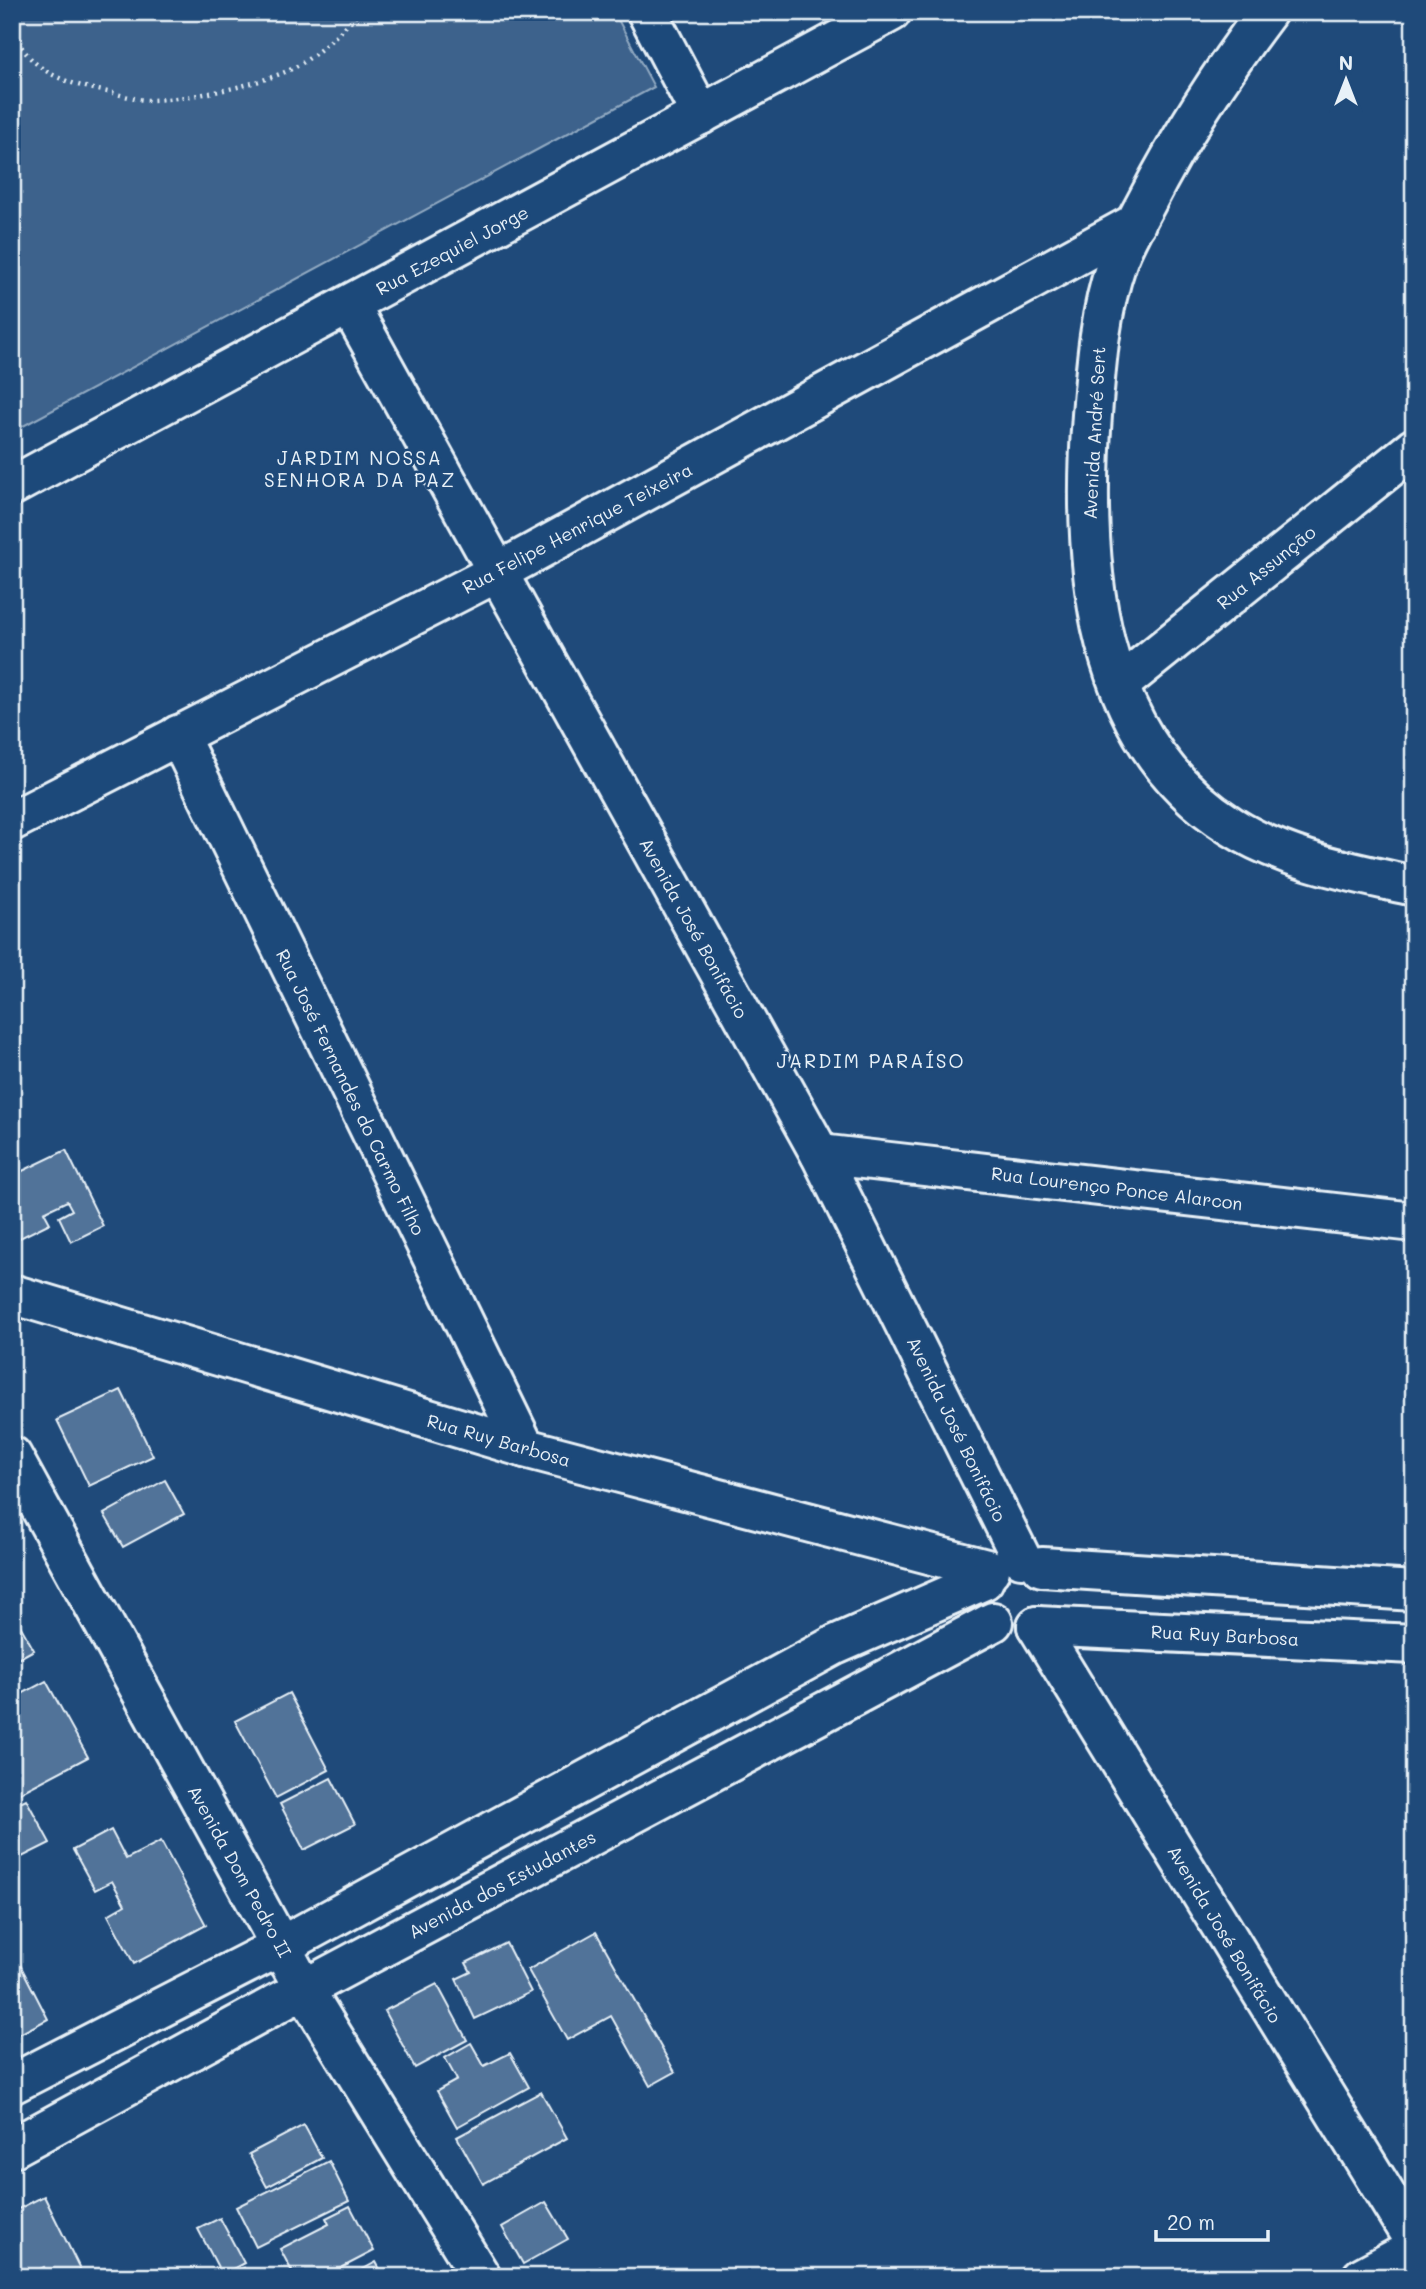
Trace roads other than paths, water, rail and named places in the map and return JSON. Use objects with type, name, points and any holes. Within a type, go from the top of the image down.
[{"type":"street","points":[[647,12],[701,115]]},
{"type":"street","name":"Avenida André Sert","points":[[1267,12],[1225,69],[1174,148],[1117,262],[1106,304],[1095,382],[1089,457],[1088,535],[1096,605],[1103,642],[1142,734],[1173,776],[1196,798],[1231,826],[1279,851],[1340,870],[1414,886]]},
{"type":"street","name":"Rua Ezequiel Jorge","points":[[12,486],[350,306],[888,13]]},
{"type":"street","name":"Rua Felipe Henrique Teixeira","points":[[12,821],[496,573],[1136,223]]},
{"type":"street","name":"Avenida José Bonifácio","points":[[350,306],[820,1154],[1009,1569]]},
{"type":"street","name":"Rua Assunção","points":[[1119,685],[1414,448]]},
{"type":"street","name":"Rua José Fernandes do Carmo Filho","points":[[178,735],[525,1448]]},
{"type":"street","name":"Rua Lourenço Ponce Alarcon","points":[[820,1154],[1414,1222]]},
{"type":"street","name":"Rua Ruy Barbosa","points":[[12,1294],[525,1448],[1009,1569],[1414,1591]]},
{"type":"street","name":"Avenida Dom Pedro II","points":[[12,1456],[304,1989],[481,2277]]},
{"type":"street","points":[[12,2084],[281,1945],[835,1646],[1009,1569],[1050,1576],[1054,1586],[1052,1609],[1037,1626],[1026,1631],[1014,1631],[993,1622],[986,1614],[982,1602],[1009,1569]]},
{"type":"street","name":"Avenida dos Estudantes","points":[[12,2148],[304,1989],[993,1622]]},
{"type":"street","name":"Avenida José Bonifácio","points":[[1037,1626],[1414,2241]]},
{"type":"street","name":"Rua Ruy Barbosa","points":[[1037,1626],[1414,1644]]},
{"type":"street","points":[[1362,2277],[1414,2249]]},
{"type":"district","name":"JARDIM NOSSA SENHORA DA PAZ","points":[[360,468]]},
{"type":"district","name":"JARDIM PARAÍSO","points":[[871,1060]]}]
